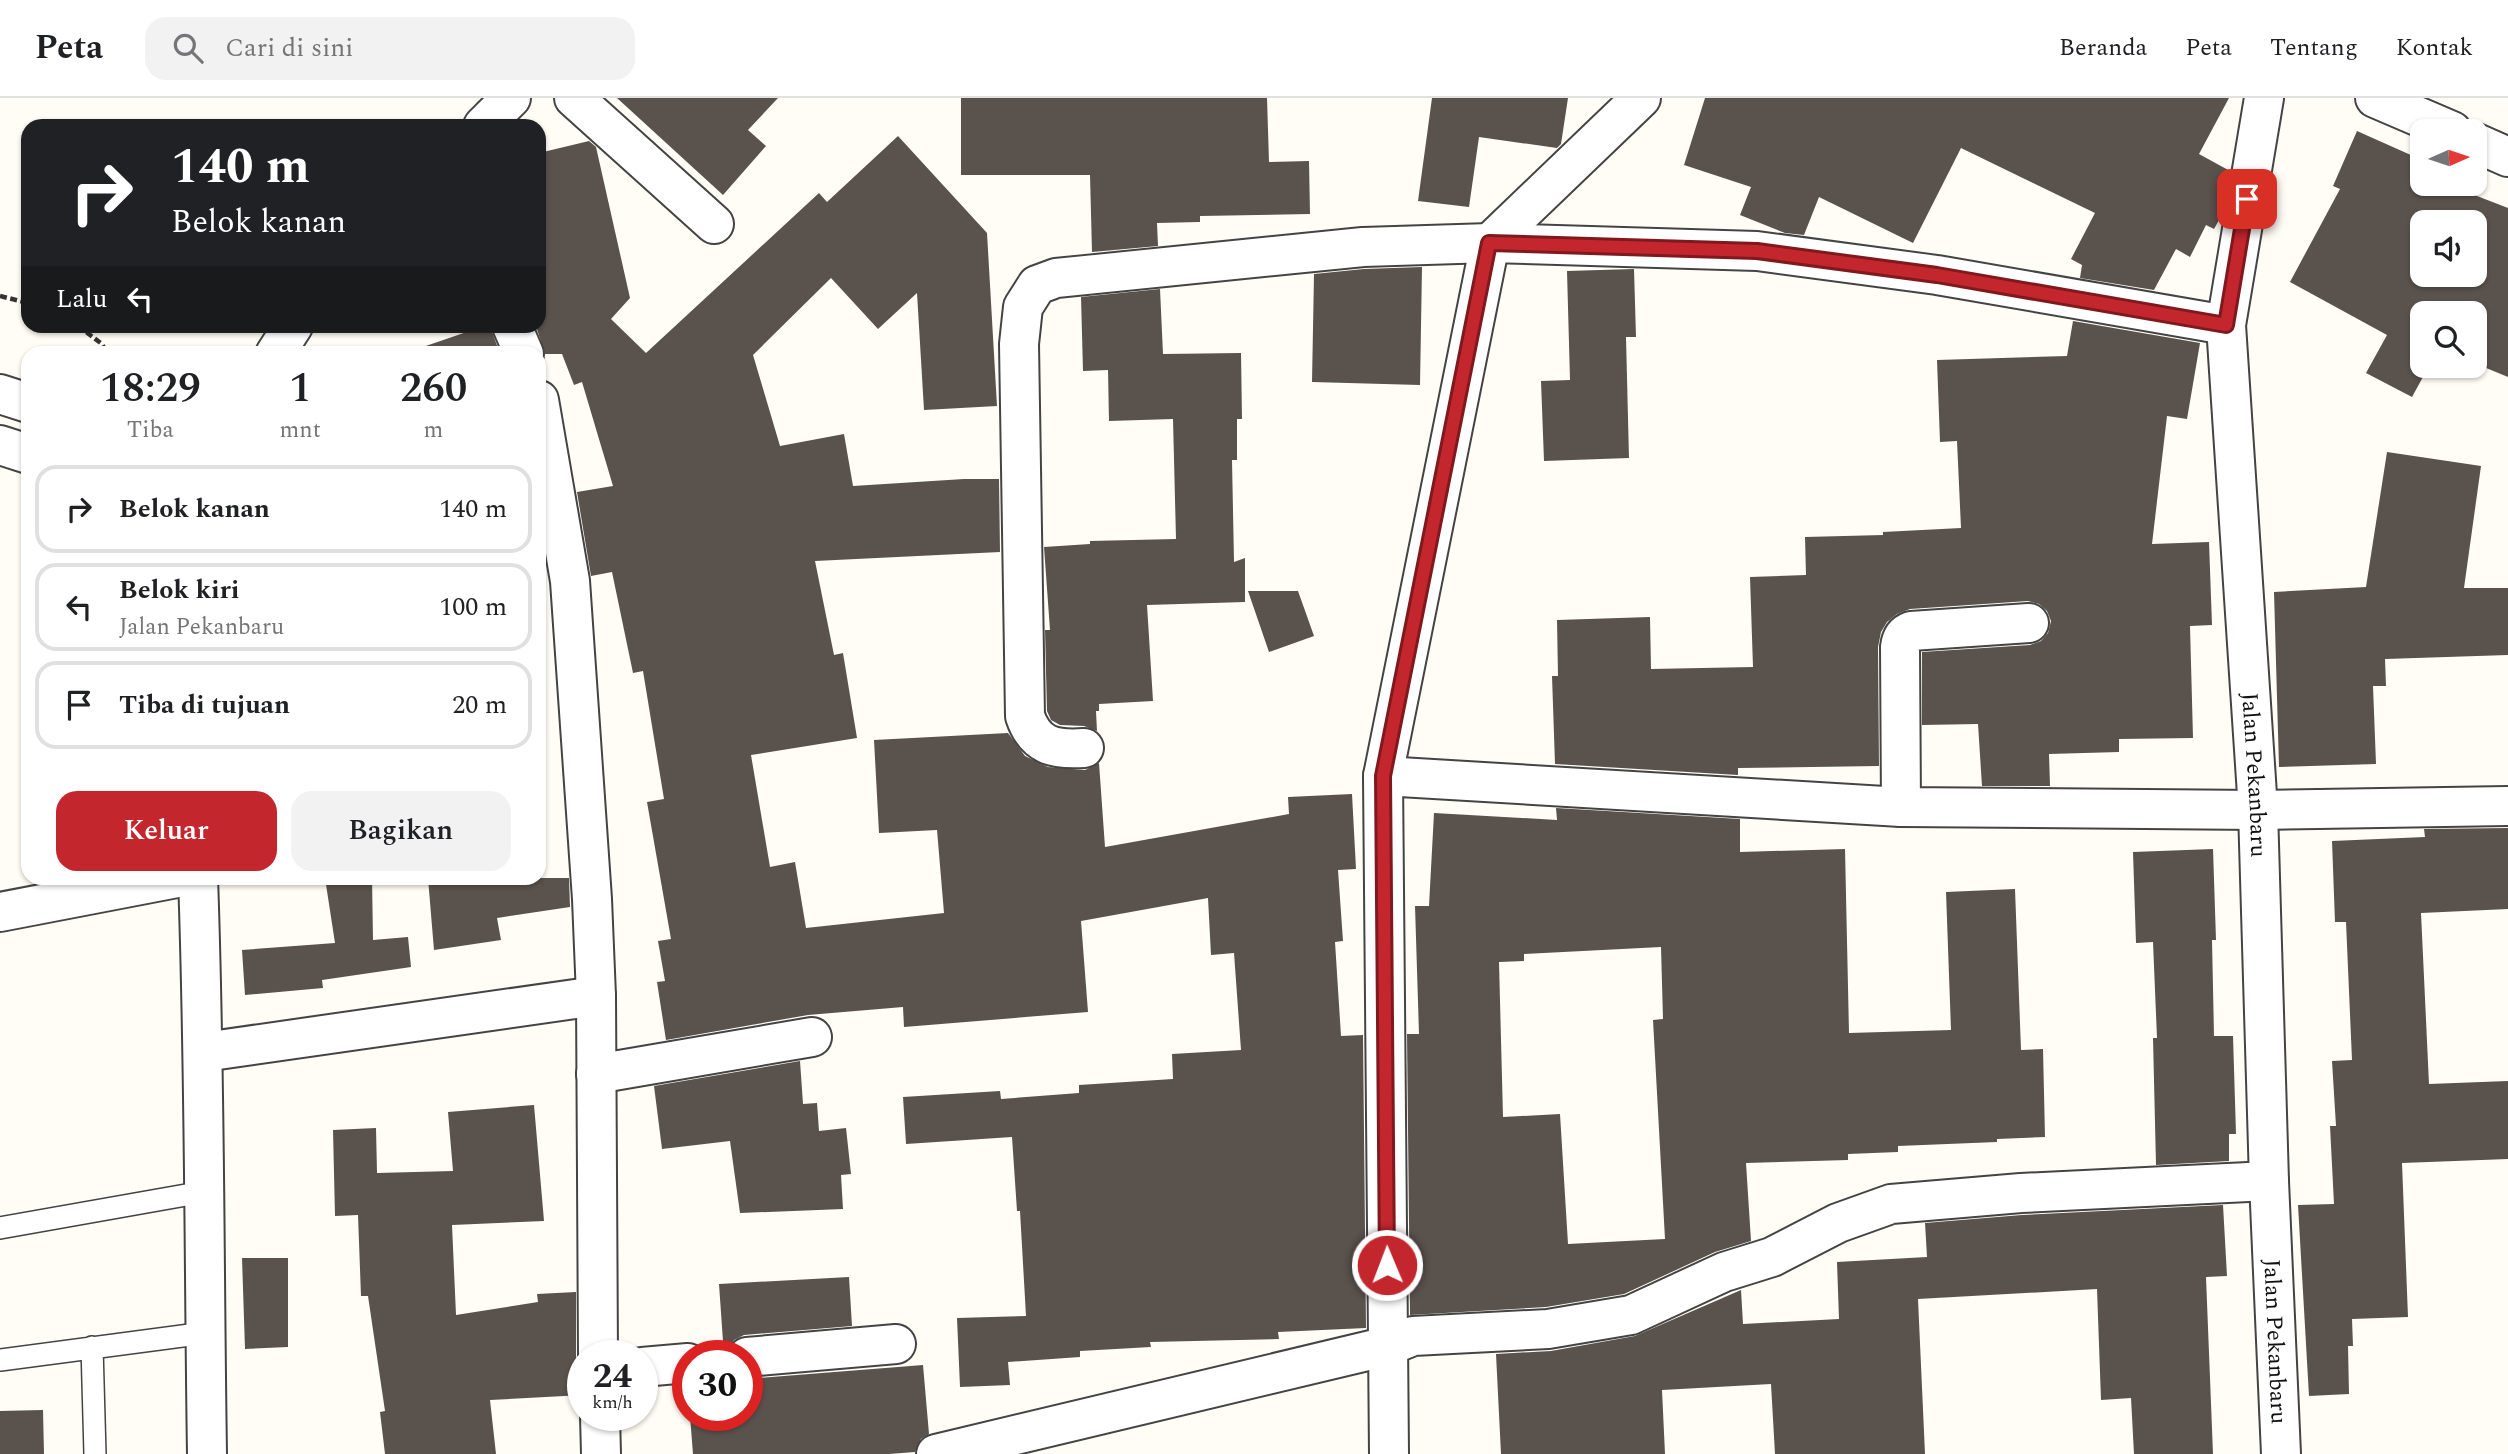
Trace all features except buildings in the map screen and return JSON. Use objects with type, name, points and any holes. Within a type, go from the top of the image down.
[{"type":"street","points":[[490,119],[510,98]]},
{"type":"street","points":[[574,98],[714,224]]},
{"type":"street","points":[[1389,1454],[1383,776],[1489,243],[1641,98]]},
{"type":"street","name":"Jalan Pekanbaru","points":[[2264,98],[2226,325],[2258,810],[2269,1181],[2281,1454]]},
{"type":"street","points":[[2385,100],[2426,119]]},
{"type":"street","points":[[2487,148],[2508,157]]},
{"type":"street","points":[[1084,748],[1066,749],[1039,740],[1030,731],[1025,716],[1018,344],[1023,307],[1037,285],[1056,278],[1363,247],[1489,243],[1757,251],[1937,275],[2226,325]]},
{"type":"street","points":[[0,394],[21,401]]},
{"type":"street","points":[[546,441],[570,581],[591,886],[596,996],[598,1340]]},
{"type":"street","points":[[0,445],[21,452]]},
{"type":"street","points":[[1901,807],[1900,647],[1906,633],[2029,623]]},
{"type":"street","points":[[1383,776],[1901,807],[2258,810],[2508,806]]},
{"type":"street","points":[[0,912],[141,885]]},
{"type":"street","points":[[198,885],[204,1052],[207,1454]]},
{"type":"street","points":[[204,1052],[596,996]]},
{"type":"street","points":[[596,1074],[812,1037]]},
{"type":"street","points":[[949,1453],[1388,1346],[1413,1336],[1548,1329],[1631,1315],[1724,1272],[1772,1257],[1838,1223],[1891,1204],[2021,1193],[2269,1181]]},
{"type":"street","points":[[763,1355],[896,1343]]},
{"type":"street","points":[[600,1431],[601,1454]]},
{"type":"lane","points":[[0,1228],[203,1192]]},
{"type":"lane","points":[[0,1360],[205,1333]]},
{"type":"lane","points":[[92,1347],[95,1454]]},
{"type":"path","points":[[0,296],[21,301]]},
{"type":"path","points":[[87,333],[103,346]]},
{"type":"route","points":[[1387,1265],[1383,776],[1489,243],[1757,251],[1937,275],[2226,325],[2247,199]]}]
